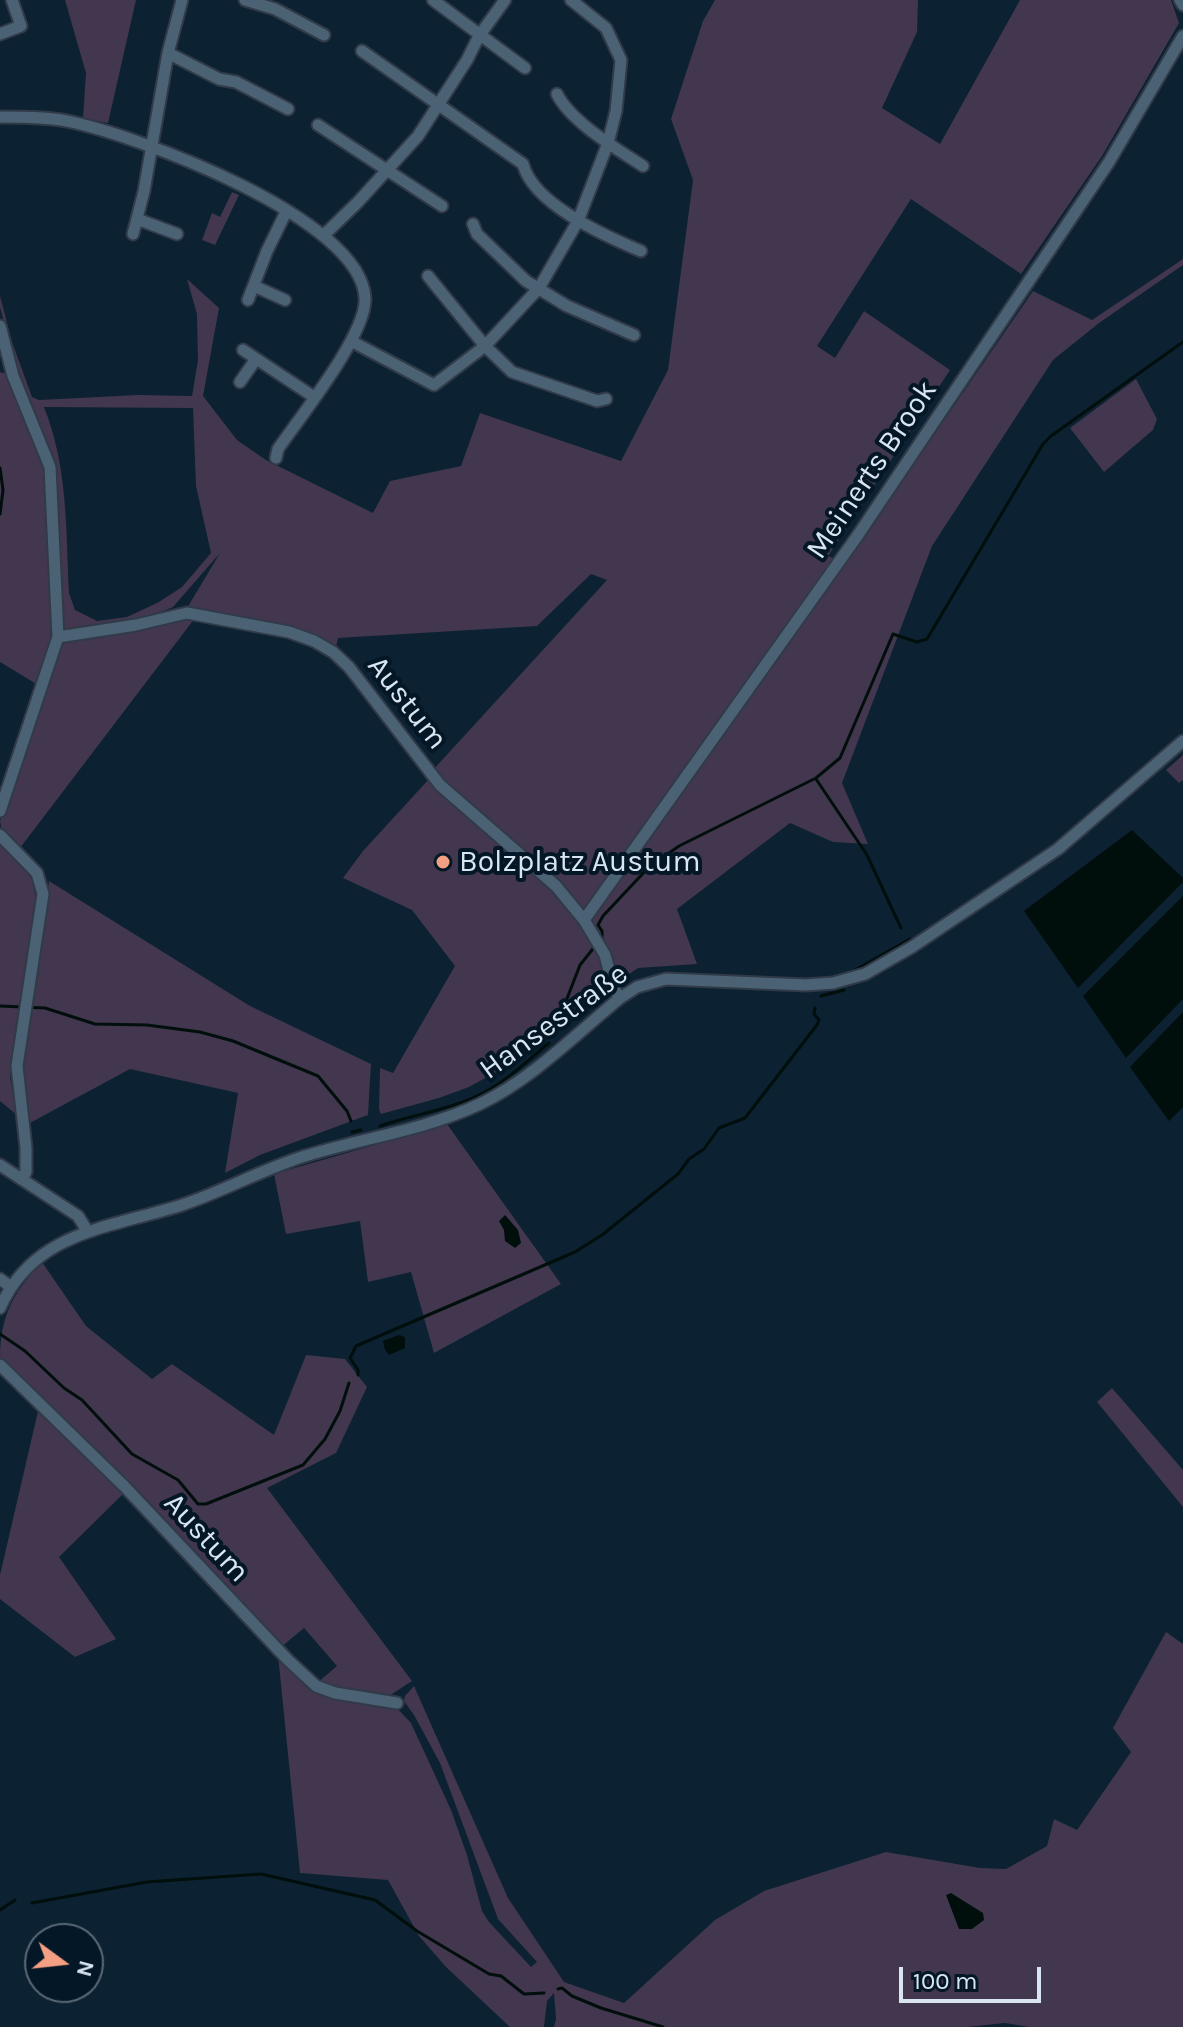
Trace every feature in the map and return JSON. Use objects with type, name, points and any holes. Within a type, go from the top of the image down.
[{"type":"street","points":[[0,34],[21,26],[12,0]]},
{"type":"street","points":[[133,234],[144,191],[168,53],[182,0]]},
{"type":"street","points":[[245,0],[275,9],[324,35]]},
{"type":"street","points":[[433,0],[525,68]]},
{"type":"street","points":[[324,235],[418,136],[479,36],[505,0]]},
{"type":"street","points":[[351,341],[434,385],[485,346],[539,288],[578,221],[608,143],[616,111],[621,60],[606,28],[571,0]]},
{"type":"street","name":"Meinerts Brook","points":[[584,920],[858,535],[1109,162],[1183,36]]},
{"type":"street","points":[[362,51],[523,164],[532,185],[578,221],[641,251]]},
{"type":"street","points":[[168,53],[219,79],[236,82],[288,109]]},
{"type":"street","points":[[557,94],[562,105],[608,143],[643,166]]},
{"type":"street","points":[[0,117],[41,117],[67,121],[151,145],[245,187],[324,235],[352,263],[363,286],[363,317],[351,341],[278,449],[276,458]]},
{"type":"street","points":[[318,125],[442,206]]},
{"type":"street","points":[[248,300],[286,212]]},
{"type":"street","points":[[137,219],[177,234]]},
{"type":"street","points":[[473,224],[477,234],[526,281],[567,306],[634,335]]},
{"type":"street","points":[[428,276],[485,346],[512,372],[597,401],[606,399]]},
{"type":"street","points":[[254,286],[285,300]]},
{"type":"street","points":[[0,326],[13,376],[50,467],[58,637],[0,811]]},
{"type":"street","points":[[243,350],[314,397]]},
{"type":"street","points":[[240,382],[256,359]]},
{"type":"street","name":"Austum","points":[[58,637],[136,625],[179,613],[268,627],[314,641],[333,652],[349,667],[440,785],[556,886],[584,920],[605,955],[614,989],[620,998]]},
{"type":"street","name":"Hansestraße","points":[[0,1308],[11,1287],[40,1255],[59,1243],[185,1204],[288,1161],[441,1118],[479,1104],[524,1076],[637,987],[666,979],[806,985],[833,983],[865,974],[912,947],[1034,866],[1080,831],[1183,741]]},
{"type":"street","points":[[0,835],[37,873],[43,894],[17,1066],[26,1148],[26,1172],[21,1179]]},
{"type":"street","points":[[0,1165],[78,1216],[88,1232]]},
{"type":"street","points":[[0,1279],[11,1287]]},
{"type":"street","name":"Austum","points":[[0,1365],[115,1477],[316,1686],[335,1693],[397,1703]]},
{"type":"shaded area","points":[[65,0],[136,0],[108,123],[83,118],[86,73]]},
{"type":"shaded area","points":[[715,0],[918,0],[917,32],[882,108],[940,144],[1020,0],[1171,0],[1179,23],[1102,156],[1021,274],[911,199],[817,346],[835,358],[864,311],[950,370],[828,556],[845,564],[1033,291],[1092,320],[1183,259],[1183,265],[1099,323],[1053,360],[932,546],[842,783],[868,844],[833,842],[790,823],[677,909],[697,964],[638,968],[615,984],[587,919],[432,771],[607,580],[591,574],[537,626],[338,638],[336,647],[281,626],[187,608],[220,553],[173,607],[151,616],[67,631],[62,627],[55,467],[19,378],[0,307],[0,296],[12,342],[32,397],[39,400],[138,395],[192,396],[198,360],[197,314],[187,279],[219,308],[203,396],[237,440],[266,460],[373,513],[390,481],[461,466],[480,413],[621,461],[668,370],[693,180],[671,119],[703,21]],"holes":[[[44,407],[193,408],[196,486],[211,553],[182,587],[127,617],[97,621],[75,610],[69,593],[62,476]]]},
{"type":"shaded area","points":[[232,192],[239,195],[215,245],[202,240],[212,213],[220,217]]},
{"type":"shaded area","points":[[0,372],[7,374],[46,469],[52,626],[51,642],[38,685],[0,662]]},
{"type":"shaded area","points":[[1136,379],[1157,419],[1153,430],[1104,472],[1070,428]]},
{"type":"shaded area","points":[[180,618],[195,618],[20,848],[2,832],[0,821],[61,644]]},
{"type":"shaded area","points":[[1183,755],[1183,780],[1179,783],[1166,770]]},
{"type":"shaded area","points":[[429,779],[524,859],[567,904],[601,954],[610,990],[498,1071],[469,1087],[381,1114],[380,1068],[393,1073],[455,966],[412,910],[343,878],[363,851]]},
{"type":"shaded area","points":[[1132,830],[1183,878],[1183,882],[1078,988],[1024,911]]},
{"type":"shaded area","points":[[0,843],[26,869],[33,883],[36,903],[10,1077],[17,1115],[0,1101]]},
{"type":"shaded area","points":[[49,881],[250,1006],[371,1064],[368,1115],[260,1155],[225,1173],[238,1093],[130,1069],[28,1124],[20,1077]]},
{"type":"shaded area","points":[[1183,896],[1183,999],[1126,1058],[1083,996]]},
{"type":"shaded area","points":[[1183,1012],[1183,1107],[1169,1121],[1130,1067]]},
{"type":"shaded area","points":[[447,1124],[561,1284],[434,1353],[411,1272],[368,1282],[360,1221],[286,1234],[274,1174]]},
{"type":"shaded area","points":[[505,1215],[518,1230],[521,1243],[515,1248],[505,1241],[499,1221]]},
{"type":"shaded area","points":[[42,1262],[86,1326],[152,1379],[172,1364],[274,1435],[306,1355],[345,1359],[367,1387],[336,1453],[267,1488],[412,1681],[389,1696],[328,1688],[317,1683],[337,1666],[304,1628],[280,1648],[0,1359],[2,1330],[10,1306],[23,1284]]},
{"type":"shaded area","points":[[399,1335],[405,1337],[405,1348],[389,1355],[383,1341]]},
{"type":"shaded area","points":[[1112,1388],[1183,1470],[1183,1507],[1097,1402]]},
{"type":"shaded area","points":[[39,1407],[125,1492],[59,1557],[116,1639],[75,1657],[0,1599],[0,1575]]},
{"type":"shaded area","points":[[1166,1632],[1183,1644],[1183,2027],[1029,2027],[1005,2023],[967,2027],[554,2027],[554,1993],[547,2001],[544,2027],[510,2027],[446,1967],[419,1936],[388,1880],[300,1873],[278,1655],[314,1688],[395,1706],[411,1723],[451,1810],[482,1911],[531,1967],[537,1962],[498,1919],[440,1763],[404,1701],[414,1686],[508,1898],[564,1982],[624,2003],[715,1920],[764,1891],[886,1852],[980,1868],[1006,1869],[1047,1846],[1054,1819],[1077,1830],[1131,1752],[1113,1728]]},
{"type":"shaded area","points":[[951,1893],[983,1913],[984,1920],[972,1929],[959,1929],[946,1895]]},
{"type":"waterway","points":[[602,939],[598,925],[603,916],[648,868],[679,846],[816,778],[840,758],[893,634],[917,642],[927,639],[1043,444],[1183,342]]},
{"type":"waterway","points":[[0,468],[3,490],[0,514]]},
{"type":"waterway","points":[[816,779],[867,855],[901,928]]},
{"type":"waterway","points":[[850,973],[910,939]]},
{"type":"waterway","points":[[556,1027],[580,965],[596,945]]},
{"type":"waterway","points":[[821,996],[844,990]]},
{"type":"waterway","points":[[0,1006],[45,1008],[95,1024],[147,1025],[200,1032],[233,1041],[318,1076],[347,1111],[351,1121]]},
{"type":"waterway","points":[[358,1375],[350,1358],[356,1346],[575,1252],[602,1235],[678,1174],[689,1159],[704,1149],[719,1128],[745,1118],[817,1025],[819,1020],[814,1014],[815,1008]]},
{"type":"waterway","points":[[380,1126],[458,1104],[483,1093],[549,1043]]},
{"type":"waterway","points":[[352,1132],[361,1130]]},
{"type":"waterway","points":[[0,1334],[25,1351],[64,1388],[82,1400],[132,1454],[178,1480],[198,1504],[206,1504],[303,1465],[325,1439],[340,1411],[349,1383]]},
{"type":"waterway","points":[[32,1903],[147,1882],[261,1874],[375,1900],[417,1931],[489,1974],[501,1976],[524,1994],[544,1993]]},
{"type":"waterway","points":[[0,1910],[15,1900]]},
{"type":"waterway","points":[[558,1989],[562,1988],[572,1996],[601,2008],[663,2027]]},
{"type":"place","name":"Bolzplatz Austum","points":[[443,862]]}]
